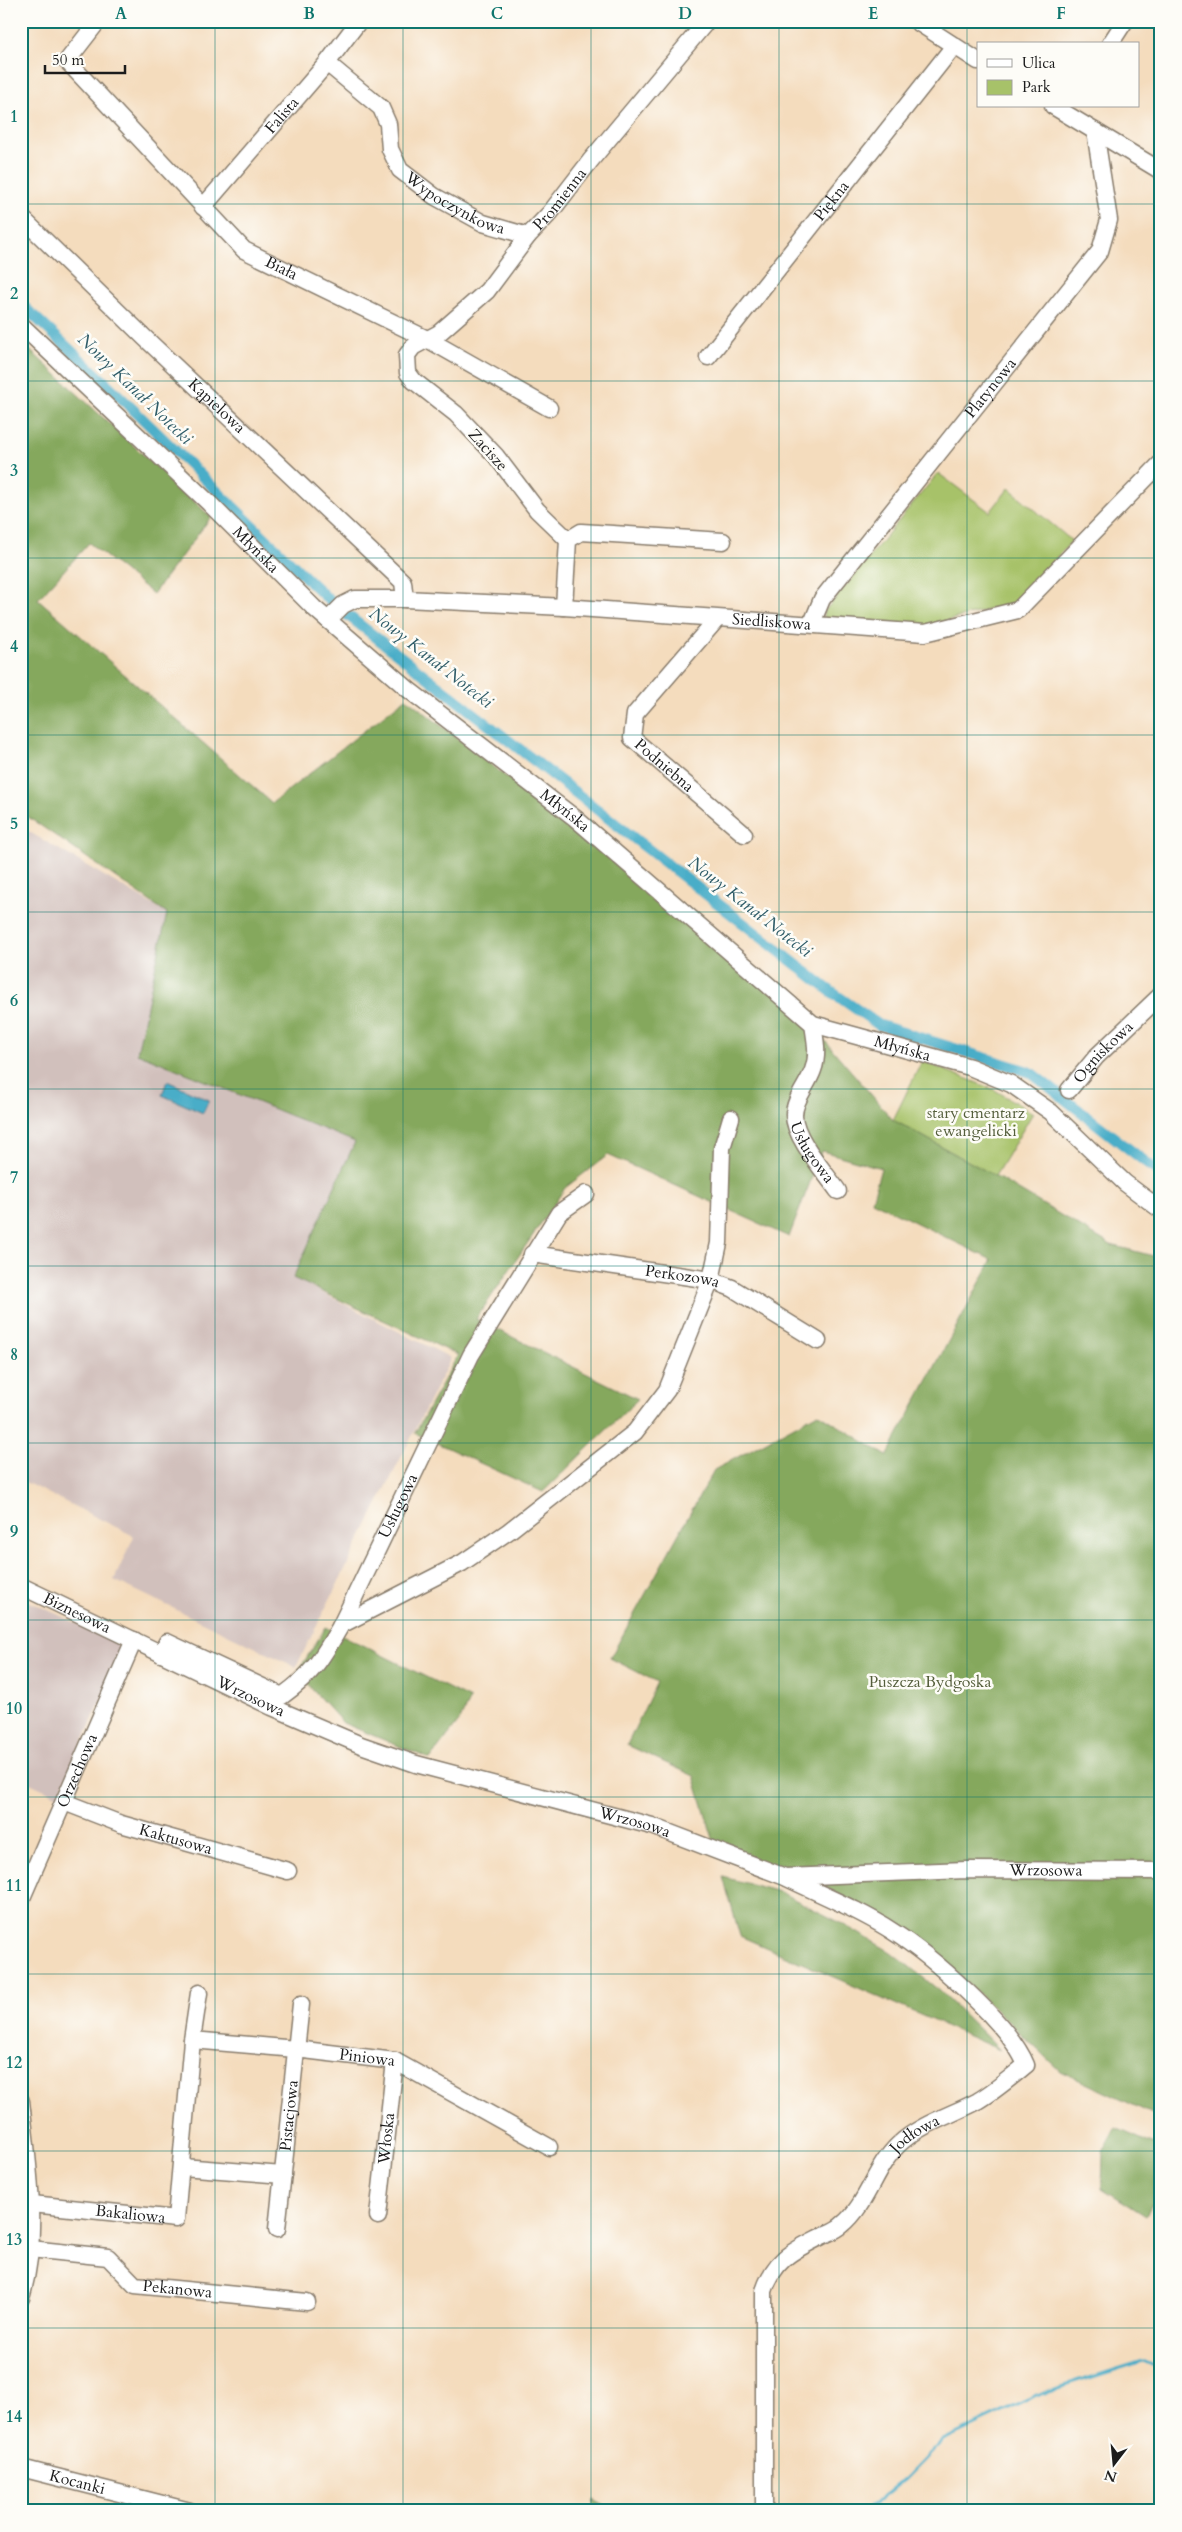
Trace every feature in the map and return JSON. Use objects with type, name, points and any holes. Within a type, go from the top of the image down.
[{"type":"street","name":"Biała","points":[[98,21],[66,61],[244,250],[429,340],[549,408]]},
{"type":"street","name":"Promienna","points":[[406,365],[407,355],[412,347],[429,340],[487,291],[528,236],[550,213],[591,160],[707,21]]},
{"type":"street","points":[[916,21],[977,60]]},
{"type":"street","points":[[1111,42],[1125,21]]},
{"type":"street","name":"Falista","points":[[203,207],[327,63],[355,23]]},
{"type":"street","name":"Piękna","points":[[708,357],[954,46]]},
{"type":"street","name":"Wypoczynkowa","points":[[327,63],[381,108],[388,124],[390,149],[400,170],[434,196],[483,224],[528,236]]},
{"type":"street","points":[[1062,109],[1161,171]]},
{"type":"street","name":"Platynowa","points":[[812,623],[822,598],[1100,251],[1109,220],[1095,131]]},
{"type":"street","name":"Kąpielowa","points":[[21,217],[145,338],[403,582],[406,599]]},
{"type":"street","name":"Młyńska","points":[[21,325],[209,503],[328,620],[409,690],[575,818],[813,1024],[970,1067],[1011,1084],[1051,1112],[1125,1183],[1161,1210]]},
{"type":"street","name":"Zacisze","points":[[406,365],[408,373],[414,381],[456,414],[490,449],[538,510],[568,540]]},
{"type":"street","name":"Siedliskowa","points":[[328,620],[342,605],[355,599],[406,599],[564,607],[718,619],[812,623],[925,633],[1018,610],[1161,463]]},
{"type":"street","points":[[564,607],[568,540],[581,532],[722,541]]},
{"type":"street","name":"Podniebna","points":[[718,619],[635,714],[632,738],[744,834]]},
{"type":"street","name":"Ogniskowa","points":[[1069,1090],[1097,1056],[1161,996]]},
{"type":"street","name":"Usługowa","points":[[813,1024],[817,1048],[813,1069],[796,1104],[794,1115],[800,1137],[838,1191]]},
{"type":"street","points":[[341,1625],[462,1563],[509,1531],[635,1432],[667,1390],[711,1280],[719,1243],[722,1148],[731,1118]]},
{"type":"street","name":"Usługowa","points":[[161,1654],[168,1642],[282,1696],[306,1678],[323,1657],[341,1625],[471,1355],[558,1213],[586,1194]]},
{"type":"street","name":"Perkozowa","points":[[532,1254],[711,1280],[732,1288],[818,1341]]},
{"type":"street","name":"Biznesowa","points":[[21,1586],[134,1640]]},
{"type":"street","name":"Wrzosowa","points":[[134,1640],[272,1707],[361,1745],[416,1764],[652,1826],[785,1876],[966,1870],[1161,1871]]},
{"type":"street","name":"Orzechowa","points":[[21,1900],[134,1640]]},
{"type":"street","name":"Kaktusowa","points":[[64,1802],[121,1824],[288,1871]]},
{"type":"street","name":"Jodłowa","points":[[764,2511],[764,2291],[770,2275],[778,2262],[795,2250],[841,2226],[866,2197],[886,2160],[898,2145],[928,2126],[979,2100],[1026,2065],[1020,2049],[991,2016],[966,1991],[893,1931],[785,1876]]},
{"type":"street","name":"Bakaliowa","points":[[32,2204],[176,2219],[192,2040],[200,1993]]},
{"type":"street","name":"Pistacjowa","points":[[277,2229],[301,2004]]},
{"type":"street","name":"Piniowa","points":[[192,2040],[296,2049],[395,2061],[550,2147]]},
{"type":"street","name":"Włoska","points":[[378,2216],[395,2061]]},
{"type":"street","points":[[21,2101],[32,2204],[30,2249],[21,2298]]},
{"type":"street","points":[[182,2167],[282,2175]]},
{"type":"street","name":"Pekanowa","points":[[30,2249],[108,2257],[135,2284],[307,2302]]},
{"type":"street","name":"Kocanki","points":[[21,2468],[190,2511]]},
{"type":"shaded area","points":[[21,827],[167,913],[137,1053],[355,1142],[293,1278],[451,1358],[296,1667],[114,1580],[134,1536],[21,1480]]},
{"type":"shaded area","points":[[21,1598],[117,1641],[122,1654],[58,1796],[21,1779]]},
{"type":"green space","name":"Puszcza Bydgoska","points":[[21,342],[211,517],[153,594],[89,543],[38,599],[272,803],[406,698],[790,1000],[893,1120],[995,1176],[1111,1245],[1161,1258],[1161,2118],[1060,2071],[952,1968],[885,1918],[815,1882],[715,1845],[694,1776],[627,1745],[657,1682],[610,1658],[714,1470],[818,1413],[887,1456],[992,1260],[872,1201],[881,1168],[822,1151],[789,1237],[608,1155],[565,1188],[476,1319],[638,1399],[543,1492],[415,1433],[458,1355],[293,1278],[355,1142],[137,1053],[167,913],[21,812]]},
{"type":"green space","points":[[938,473],[990,512],[1009,488],[1072,541],[1015,603],[926,626],[825,619],[823,613]]},
{"type":"green space","name":"stary cmentarz ewangelicki","points":[[922,1061],[995,1090],[1033,1113],[995,1176],[893,1120]]},
{"type":"green space","points":[[326,1627],[470,1699],[460,1720],[430,1759],[343,1723],[297,1673]]},
{"type":"green space","points":[[723,1877],[780,1892],[839,1922],[891,1952],[940,1991],[1000,2050],[740,1936]]},
{"type":"green space","points":[[1116,2128],[1161,2148],[1161,2210],[1151,2205],[1146,2216],[1102,2188],[1103,2152]]},
{"type":"green space","points":[[594,2500],[614,2511],[592,2511]]},
{"type":"water","points":[[167,1081],[209,1100],[203,1113],[162,1095]]},
{"type":"waterway","name":"Nowy Kanał Notecki","points":[[21,304],[109,386],[332,603]]},
{"type":"waterway","name":"Nowy Kanał Notecki","points":[[346,614],[829,990],[879,1025],[1030,1072],[1161,1174]]},
{"type":"waterway","points":[[865,2511],[905,2479],[943,2440],[1048,2391],[1143,2361],[1161,2369]]}]
